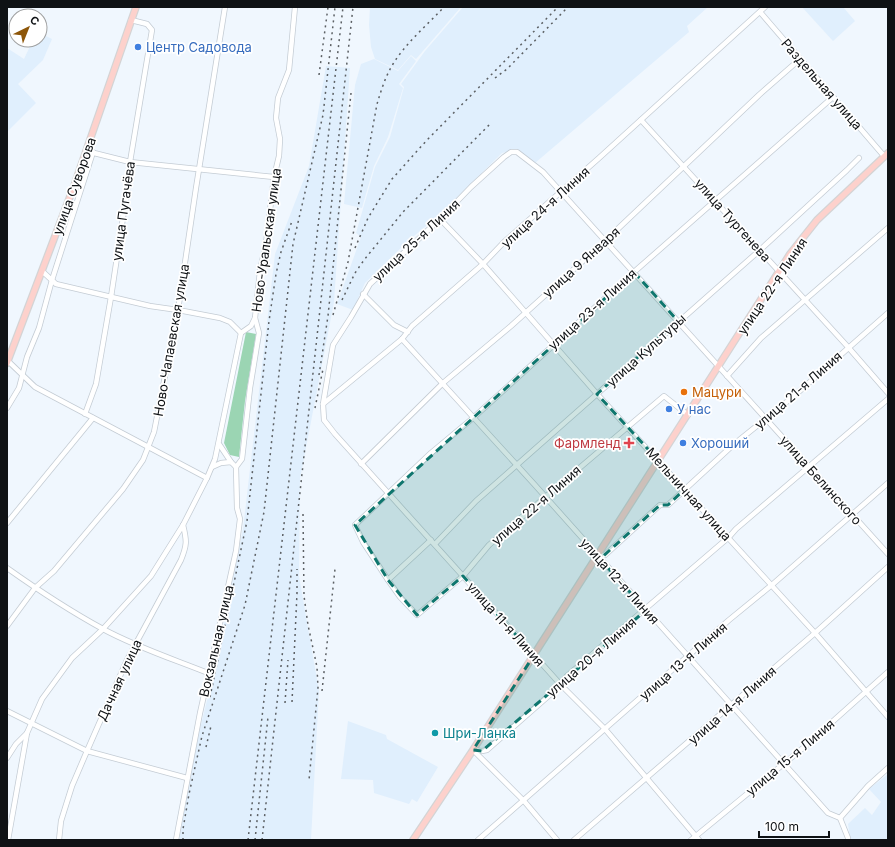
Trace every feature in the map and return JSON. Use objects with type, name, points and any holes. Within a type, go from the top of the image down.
[{"type":"main road","name":"улица Суворова","points":[[7,362],[86,151],[136,7]]},
{"type":"main road","name":"улица 22-я Линия","points":[[659,460],[790,254],[817,220],[886,154]]},
{"type":"main road","name":"улица 21-я Линия","points":[[413,840],[473,750],[659,460]]},
{"type":"street","name":"Ново-Чапаевская улица","points":[[7,626],[35,588],[54,571],[123,489],[143,460],[154,432],[178,310],[225,7]]},
{"type":"street","name":"Ново-Уральская улица","points":[[241,333],[251,326],[255,318],[260,271],[266,243],[274,177],[279,156],[280,139],[276,118],[278,98],[289,70],[295,7]]},
{"type":"street","name":"улица 24-я Линия","points":[[323,404],[402,339],[412,326],[483,264],[504,242],[765,7]]},
{"type":"street","name":"Раздельная улица","points":[[760,12],[833,97],[886,154]]},
{"type":"street","name":"улица Пугачёва","points":[[85,414],[96,384],[130,178],[130,162],[152,30],[147,24],[131,20]]},
{"type":"street","name":"улица 9 Января","points":[[362,464],[443,383],[487,348],[605,241],[759,95],[800,59]]},
{"type":"street","name":"улица 23-я Линия","points":[[388,580],[363,542],[355,525],[431,453],[473,418],[553,344],[714,200],[833,97]]},
{"type":"street","name":"улица Тургенева","points":[[641,120],[848,347],[888,393]]},
{"type":"street","points":[[86,151],[130,162],[274,177]]},
{"type":"street","points":[[7,408],[19,388],[27,357],[39,328],[52,280],[93,152]]},
{"type":"street","name":"улица 25-я Линия","points":[[323,404],[333,345],[352,317],[370,284],[504,157],[511,152],[520,154],[537,168],[561,192]]},
{"type":"street","name":"улица Культуры","points":[[435,544],[476,501],[760,250],[859,158]]},
{"type":"street","name":"улица Белинского","points":[[561,192],[888,554]]},
{"type":"street","name":"Мельничная улица","points":[[440,219],[483,264],[627,427],[729,537],[888,717]]},
{"type":"street","name":"улица 22-я Линия","points":[[727,376],[761,338],[804,299],[888,228]]},
{"type":"street","points":[[7,758],[16,744],[27,733],[42,699],[72,658],[103,629],[151,576],[183,525],[208,478],[215,459],[241,333],[230,322],[220,318],[150,306],[56,284],[42,271]]},
{"type":"street","points":[[364,294],[394,325],[408,332]]},
{"type":"street","name":"улица 21-я Линия","points":[[598,556],[605,555],[660,505],[668,505],[733,445],[794,396],[888,313]]},
{"type":"street","points":[[218,444],[236,467],[242,459],[250,388],[259,334],[255,318]]},
{"type":"street","name":"улица 12-я Линия","points":[[402,339],[517,465],[828,813],[840,818]]},
{"type":"street","points":[[7,362],[22,374],[35,388],[208,478]]},
{"type":"street","name":"улица 22-я Линия","points":[[388,580],[400,597],[417,615],[463,576],[489,545],[664,396],[688,415]]},
{"type":"street","name":"улица 20-я Линия","points":[[473,750],[487,750],[561,685],[567,676],[646,610],[729,537],[736,528],[888,399]]},
{"type":"street","name":"улица 11-я Линия","points":[[323,404],[324,420],[335,434],[561,685],[605,729],[699,840]]},
{"type":"street","points":[[7,523],[93,418]]},
{"type":"street","points":[[212,467],[222,463],[231,462]]},
{"type":"street","name":"Вокзальная улица","points":[[176,840],[208,673],[236,551],[240,519],[237,508],[236,467]]},
{"type":"street","name":"улица 13-я Линия","points":[[478,840],[888,483]]},
{"type":"street","name":"Дачная улица","points":[[59,840],[61,821],[72,786],[87,751],[136,645],[183,555],[187,540],[183,525]]},
{"type":"street","points":[[388,580],[431,540]]},
{"type":"street","name":"улица 14-я Линия","points":[[574,840],[815,633],[888,567]]},
{"type":"street","points":[[7,568],[35,588],[103,629],[136,645],[208,673]]},
{"type":"street","name":"улица 15-я Линия","points":[[691,840],[784,764],[888,672]]},
{"type":"street","points":[[7,711],[87,751],[187,778]]},
{"type":"street","points":[[8,840],[27,733]]},
{"type":"street","points":[[473,750],[524,801],[556,840]]},
{"type":"street","points":[[848,840],[840,818],[868,786],[888,768]]},
{"type":"highlighted area","points":[[634,272],[678,321],[597,394],[685,489],[668,505],[660,505],[600,559],[646,610],[482,751],[473,750],[534,655],[463,576],[417,615],[388,580],[355,525]]},
{"type":"shaded area","points":[[370,7],[461,7],[416,59],[411,55],[398,70],[375,59],[371,47],[369,25]]},
{"type":"shaded area","points":[[463,7],[708,7],[687,26],[689,32],[535,163],[523,156],[518,149],[502,153],[437,217],[408,241],[365,283],[353,310],[337,304],[361,237],[356,233],[375,167],[390,137],[404,87],[401,84],[425,51]]},
{"type":"shaded area","points":[[802,7],[843,7],[855,21],[833,41]]},
{"type":"shaded area","points":[[48,37],[52,39],[43,60],[18,84],[36,103],[7,132],[7,48],[24,59],[29,48],[48,48]]},
{"type":"shaded area","points":[[411,56],[416,61],[399,84],[403,88],[388,137],[374,166],[362,208],[344,204],[355,85],[361,64],[374,59],[398,71]]},
{"type":"shaded area","points":[[326,66],[350,68],[334,302],[300,479],[299,576],[319,691],[311,840],[179,840],[192,760],[216,665],[243,529],[275,254],[309,166]]},
{"type":"shaded area","points":[[348,721],[386,735],[387,739],[438,767],[417,802],[412,799],[409,804],[374,793],[373,780],[341,779]]},
{"type":"shaded area","points":[[888,774],[888,840],[850,840],[848,824],[865,808],[872,815],[881,802],[869,789]]},
{"type":"green space","points":[[246,332],[256,334],[245,401],[239,457],[230,455],[224,443]]},
{"type":"railway","points":[[319,75],[328,7]]},
{"type":"railway","points":[[183,840],[183,829],[189,794],[202,736],[245,605],[264,512],[293,244],[323,115],[335,7]]},
{"type":"railway","points":[[248,840],[343,7]]},
{"type":"railway","points":[[262,840],[353,7]]},
{"type":"railway","points":[[333,315],[348,262],[377,104],[384,84],[398,56],[417,34],[444,7]]},
{"type":"railway","points":[[355,248],[368,218],[392,179],[427,140],[558,7]]},
{"type":"railway","points":[[495,78],[507,69],[568,7]]},
{"type":"railway","points":[[319,375],[328,316],[351,93]]},
{"type":"railway","points":[[342,300],[355,273],[364,260],[403,212],[491,123]]},
{"type":"railway","points":[[210,697],[247,521],[269,321],[276,274],[281,252],[292,221]]},
{"type":"railway","points":[[315,408],[323,369]]},
{"type":"railway","points":[[303,514],[304,596],[308,625],[317,667],[318,688],[309,780]]},
{"type":"railway","points":[[292,702],[297,569]]},
{"type":"railway","points":[[322,691],[335,569]]},
{"type":"railway","points":[[285,703],[288,660]]},
{"type":"railway","points":[[255,840],[268,717]]},
{"type":"railway","points":[[206,747],[211,726]]},
{"type":"place","name":"Центр Садовода","points":[[138,47]]},
{"type":"place","name":"Мацури","points":[[684,392]]},
{"type":"place","name":"У нас","points":[[669,409]]},
{"type":"place","name":"Фармленд","points":[[629,443]]},
{"type":"place","name":"Хороший","points":[[683,443]]},
{"type":"place","name":"Шри-Ланка","points":[[435,733]]}]
